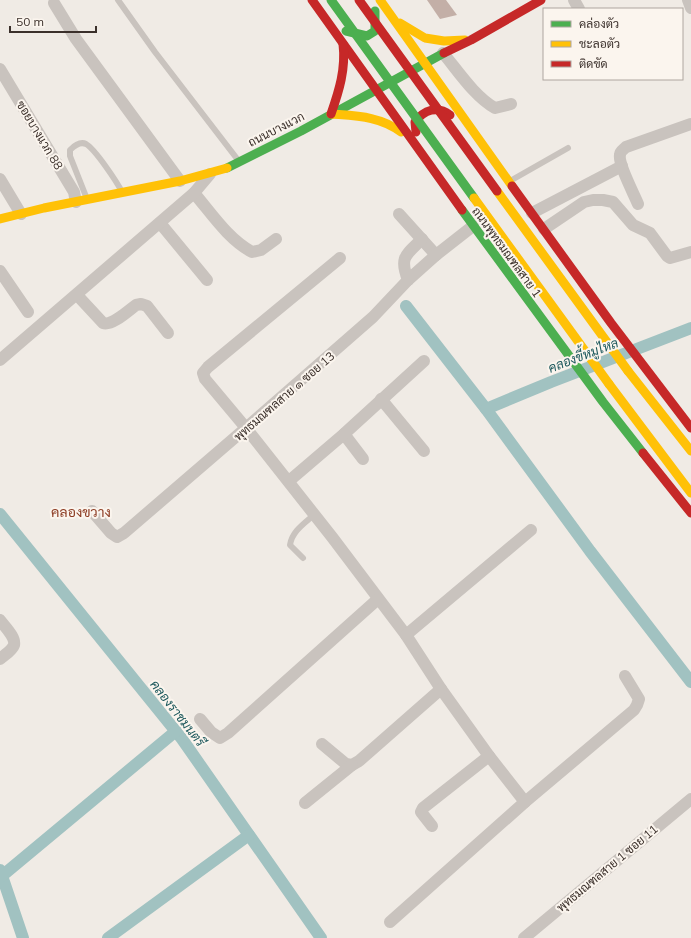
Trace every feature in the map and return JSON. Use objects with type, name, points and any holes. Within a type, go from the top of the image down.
[{"type":"main road","points":[[313,0],[348,32],[367,36],[375,31],[375,7],[371,0]]},
{"type":"main road","name":"ถนนพุทธมณฑลสาย 1","points":[[313,0],[413,143],[553,335],[691,513]]},
{"type":"main road","name":"ถนนพุทธมณฑลสาย 1","points":[[331,0],[609,384],[691,493]]},
{"type":"main road","points":[[360,0],[628,371],[691,452]]},
{"type":"main road","points":[[380,0],[508,181],[657,385],[691,428]]},
{"type":"main road","name":"ถนนบางแวก","points":[[0,219],[180,181],[224,169],[331,114],[424,62],[471,40],[538,1]]},
{"type":"main road","points":[[394,20],[425,38],[444,41],[471,40]]},
{"type":"main road","points":[[342,42],[345,55],[343,75],[331,114],[378,119],[392,125],[413,143]]},
{"type":"main road","points":[[437,176],[416,132],[415,122],[424,112],[436,110],[447,112],[485,149]]},
{"type":"street","points":[[688,0],[691,8]]},
{"type":"street","points":[[54,3],[76,39],[180,181]]},
{"type":"street","points":[[443,54],[467,82],[489,104],[495,108],[511,104]]},
{"type":"street","name":"ซอยบางแวก 88","points":[[0,69],[74,192],[82,201]]},
{"type":"street","points":[[638,204],[622,166],[619,156],[621,151],[626,147],[691,124]]},
{"type":"street","points":[[532,213],[622,166]]},
{"type":"street","points":[[0,360],[194,193],[210,174]]},
{"type":"street","points":[[0,179],[21,214]]},
{"type":"street","points":[[194,193],[234,240],[248,250],[252,252],[261,250],[276,239]]},
{"type":"street","points":[[544,229],[584,202],[603,200],[613,202],[633,225],[650,233],[670,258],[691,252]]},
{"type":"street","points":[[399,214],[436,255]]},
{"type":"street","points":[[160,223],[206,280]]},
{"type":"street","name":"พุทธมณฑลสาย ๑ ซอย 13","points":[[92,510],[111,534],[117,536],[130,528],[373,317],[408,280],[436,255],[473,226]]},
{"type":"street","points":[[408,280],[403,261],[407,254],[422,239]]},
{"type":"street","points":[[340,258],[208,367],[203,373],[205,379],[315,514],[406,635],[441,689],[489,756],[525,802]]},
{"type":"street","points":[[0,271],[28,312]]},
{"type":"street","points":[[77,295],[103,323],[106,324],[111,323],[136,305],[141,304],[147,306],[168,333]]},
{"type":"street","points":[[289,481],[344,434],[424,361]]},
{"type":"street","points":[[382,399],[424,452]]},
{"type":"street","points":[[344,434],[363,459]]},
{"type":"street","points":[[406,635],[531,530]]},
{"type":"street","points":[[200,719],[211,732],[220,738],[228,733],[378,599]]},
{"type":"street","points":[[0,620],[13,639],[14,645],[11,650],[0,659]]},
{"type":"street","points":[[390,922],[525,802],[634,710],[639,699],[625,676]]},
{"type":"street","points":[[305,803],[359,761],[441,689]]},
{"type":"street","points":[[322,744],[346,764],[352,765]]},
{"type":"street","points":[[432,826],[421,812],[423,808],[489,756]]},
{"type":"street","name":"พุทธมณฑลสาย 1 ซอย 11","points":[[524,938],[691,799]]},
{"type":"lane","points":[[118,0],[155,52],[239,162]]},
{"type":"lane","points":[[82,201],[70,156],[70,150],[74,145],[81,143],[86,144],[96,154],[118,184],[122,193]]},
{"type":"lane","points":[[508,181],[568,148]]},
{"type":"lane","points":[[303,558],[290,544],[291,539],[297,530],[315,514]]},
{"type":"building","points":[[427,0],[446,0],[457,15],[440,19]]},
{"type":"waterway","points":[[406,306],[486,409],[590,551],[691,682]]},
{"type":"waterway","name":"คลองขี้หมูไหล","points":[[486,409],[551,382],[691,328]]},
{"type":"waterway","name":"คลองราชมนตรี","points":[[0,514],[182,739],[321,938]]},
{"type":"waterway","points":[[2,876],[176,731]]},
{"type":"waterway","points":[[108,938],[249,835]]},
{"type":"waterway","points":[[0,870],[23,938]]},
{"type":"traffic: fast","points":[[331,0],[474,198]]},
{"type":"traffic: fast","points":[[346,31],[367,36],[375,31],[375,11]]},
{"type":"traffic: fast","points":[[227,168],[301,131],[444,53]]},
{"type":"traffic: fast","points":[[462,210],[603,402],[643,453]]},
{"type":"traffic: slow","points":[[380,0],[512,186]]},
{"type":"traffic: slow","points":[[400,23],[425,38],[444,41],[465,40]]},
{"type":"traffic: slow","points":[[331,114],[359,116],[376,120],[401,132]]},
{"type":"traffic: slow","points":[[0,219],[44,208],[180,181],[227,168]]},
{"type":"traffic: slow","points":[[497,191],[628,371]]},
{"type":"traffic: slow","points":[[474,198],[609,384]]},
{"type":"traffic: slow","points":[[628,371],[691,451]]},
{"type":"traffic: slow","points":[[609,384],[691,493]]},
{"type":"traffic: jam","points":[[312,0],[462,210]]},
{"type":"traffic: jam","points":[[359,0],[497,191]]},
{"type":"traffic: jam","points":[[444,53],[471,40],[541,0]]},
{"type":"traffic: jam","points":[[331,114],[343,71],[343,44]]},
{"type":"traffic: jam","points":[[416,132],[415,122],[422,114],[431,110],[440,110],[450,115]]},
{"type":"traffic: jam","points":[[512,186],[611,323],[691,428]]},
{"type":"traffic: jam","points":[[643,453],[691,513]]},
{"type":"district","name":"คลองขวาง","points":[[81,512]]}]
